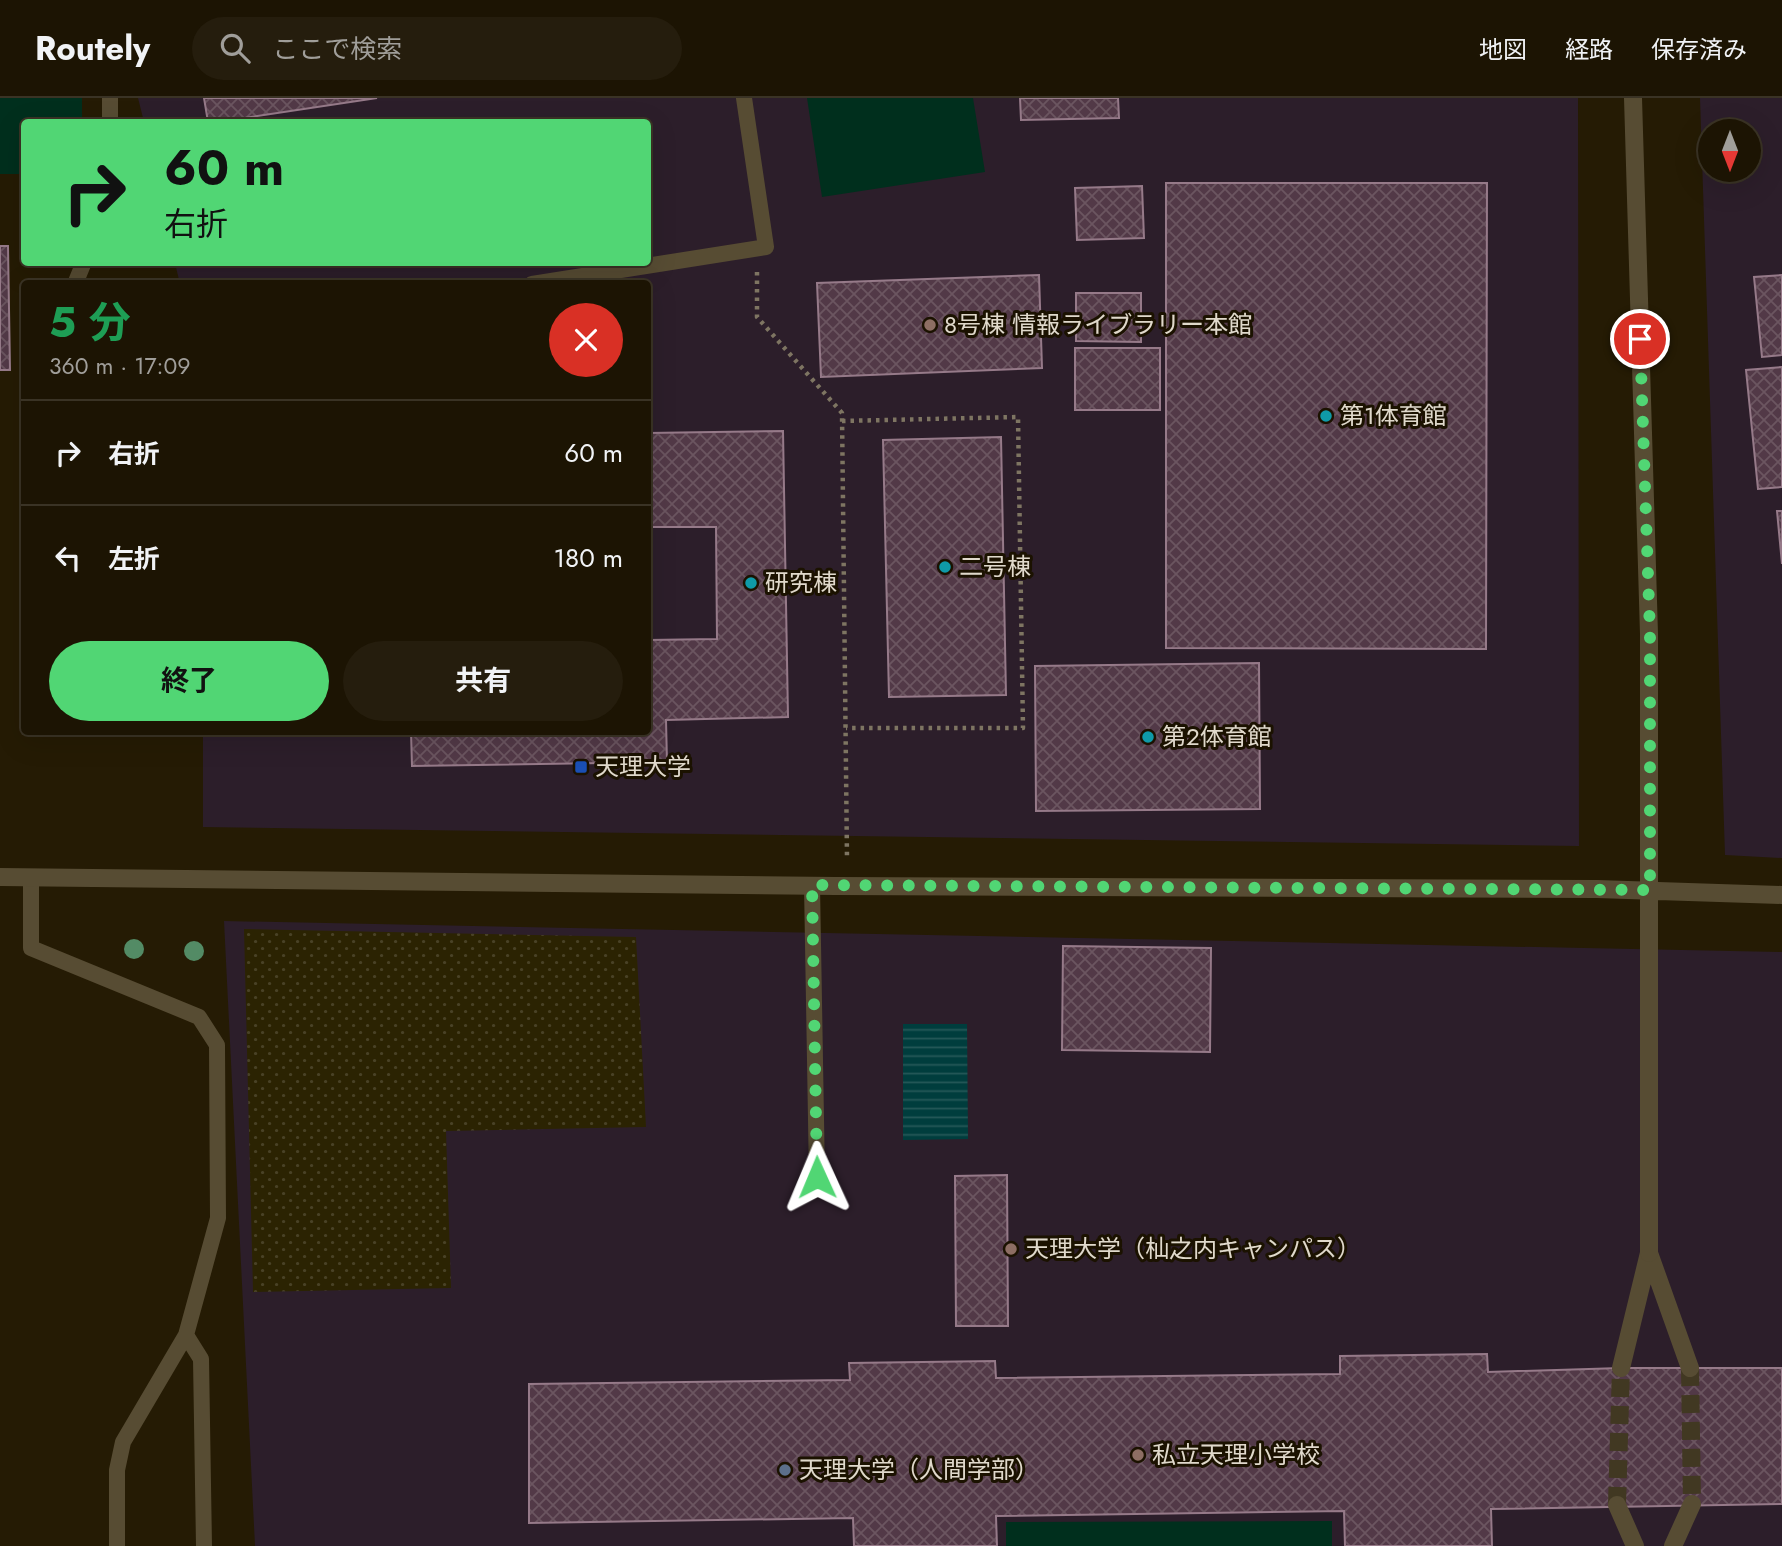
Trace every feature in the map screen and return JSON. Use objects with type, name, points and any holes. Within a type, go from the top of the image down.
[{"type":"street","points":[[1621,1368],[1649,1253],[1650,634],[1633,98]]},
{"type":"street","points":[[0,877],[1650,890],[1782,895]]},
{"type":"street","points":[[1649,1253],[1690,1368]]},
{"type":"street","points":[[1673,1546],[1692,1504]]},
{"type":"street","points":[[1617,1505],[1635,1546]]},
{"type":"lane","points":[[110,98],[110,119]]},
{"type":"lane","points":[[651,265],[766,247],[744,98]]},
{"type":"lane","points":[[557,280],[644,266]]},
{"type":"lane","points":[[31,877],[31,948],[199,1017],[217,1045],[218,1218],[186,1335],[123,1442],[117,1470],[117,1546]]},
{"type":"lane","points":[[812,885],[817,1177]]},
{"type":"lane","points":[[186,1335],[201,1359],[204,1546]]},
{"type":"path","points":[[757,248],[757,317],[842,413],[847,858]]},
{"type":"path","points":[[842,421],[1018,417],[1023,728],[845,728]]},
{"type":"shaded area","points":[[138,98],[1578,98],[1579,846],[203,827],[203,735],[651,735],[651,280],[179,280],[176,266],[651,266],[651,119],[143,119]]},
{"type":"shaded area","points":[[1700,98],[1782,98],[1782,858],[1725,855],[1703,182],[1761,182],[1761,119],[1701,119]]},
{"type":"shaded area","name":"天理大学（杣之内キャンパス）","points":[[224,921],[1782,952],[1782,1546],[255,1546]]},
{"type":"sand","points":[[244,929],[636,937],[646,1127],[446,1131],[451,1288],[253,1292]]},
{"type":"green space","points":[[0,98],[82,98],[82,119],[21,119],[21,174],[0,174]]},
{"type":"green space","points":[[807,98],[973,98],[985,172],[822,197]]},
{"type":"green space","points":[[1332,1521],[1332,1546],[1006,1546],[1006,1522]]},
{"type":"water","points":[[903,1024],[967,1024],[968,1139],[903,1140]]},
{"type":"building","points":[[204,98],[377,98],[238,119],[208,119]]},
{"type":"building","points":[[1020,98],[1118,98],[1119,118],[1021,120]]},
{"type":"building","name":"第1体育館","points":[[1166,183],[1487,183],[1486,649],[1166,648]]},
{"type":"building","points":[[1142,186],[1144,238],[1077,240],[1075,188]]},
{"type":"building","points":[[0,246],[8,246],[10,370],[0,370]]},
{"type":"building","name":"8号棟 情報ライブラリー本館","points":[[1039,275],[1042,368],[821,377],[817,283]]},
{"type":"building","points":[[1782,275],[1782,355],[1762,357],[1754,277]]},
{"type":"building","points":[[1076,293],[1141,293],[1141,342],[1076,341]]},
{"type":"building","points":[[1075,348],[1160,348],[1160,410],[1075,410]]},
{"type":"building","points":[[1782,367],[1782,487],[1758,489],[1746,370]]},
{"type":"building","name":"研究棟","points":[[783,431],[788,717],[666,720],[667,762],[412,766],[411,735],[651,735],[651,640],[717,639],[716,527],[651,527],[651,433]]},
{"type":"building","name":"二号棟","points":[[1001,437],[1006,695],[889,697],[883,440]]},
{"type":"building","points":[[1777,511],[1782,511],[1782,564]]},
{"type":"building","name":"第2体育館","points":[[1259,663],[1260,809],[1036,811],[1035,666]]},
{"type":"building","points":[[1063,946],[1211,948],[1210,1052],[1062,1050]]},
{"type":"building","points":[[1007,1175],[1008,1326],[956,1326],[955,1176]]},
{"type":"building","points":[[1487,1354],[1488,1372],[1621,1368],[1782,1368],[1782,1504],[1491,1509],[1492,1546],[1345,1546],[1344,1511],[996,1516],[997,1546],[854,1546],[853,1518],[529,1523],[529,1384],[850,1380],[849,1363],[995,1361],[996,1378],[1340,1374],[1340,1356]]},
{"type":"tunnel","points":[[1617,1505],[1621,1368]]},
{"type":"tunnel","points":[[1690,1368],[1692,1504]]},
{"type":"place","name":"8号棟 情報ライブラリー本館","points":[[930,325]]},
{"type":"place","name":"第1体育館","points":[[1326,416]]},
{"type":"place","name":"二号棟","points":[[945,567]]},
{"type":"place","name":"研究棟","points":[[751,583]]},
{"type":"place","name":"第2体育館","points":[[1148,737]]},
{"type":"place","name":"天理大学","points":[[581,767]]},
{"type":"place","name":"天理大学（杣之内キャンパス）","points":[[1011,1249]]},
{"type":"place","name":"私立天理小学校","points":[[1138,1455]]},
{"type":"place","name":"天理大学（人間学部）","points":[[785,1470]]},
{"type":"route","points":[[817,1177],[812,885],[1650,890],[1650,634],[1640,339]]}]
